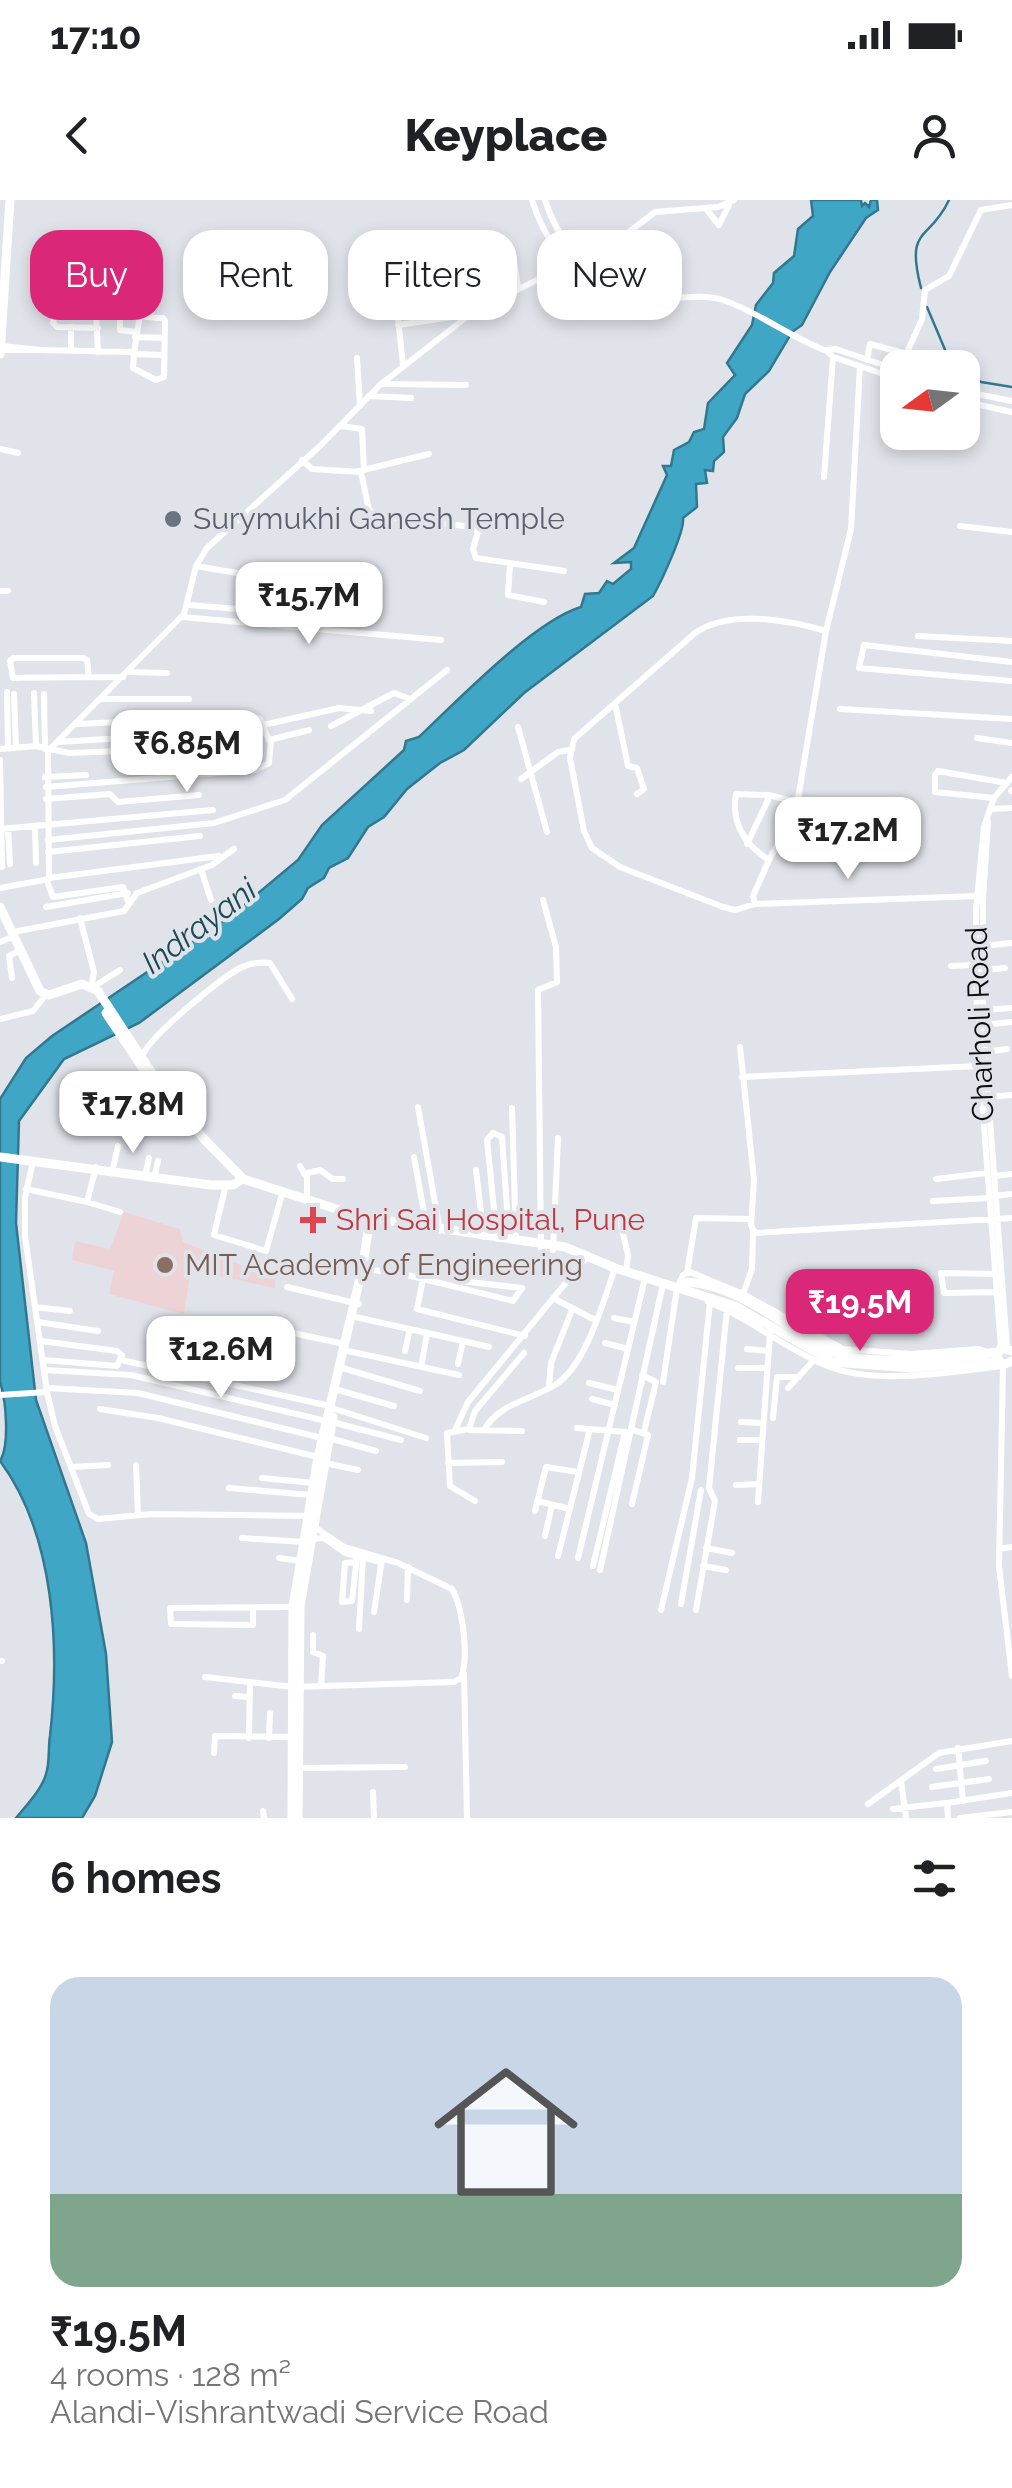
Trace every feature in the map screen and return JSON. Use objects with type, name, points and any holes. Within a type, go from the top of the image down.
[{"type":"main road","points":[[1,350],[10,200]]},
{"type":"main road","points":[[0,907],[46,996],[77,984],[95,991],[185,1118],[241,1182],[371,1221],[572,1252],[734,1306],[832,1362],[912,1368],[1005,1356]]},
{"type":"main road","points":[[0,1157],[222,1184],[255,1184],[282,1196],[371,1221]]},
{"type":"main road","points":[[309,1523],[325,1438],[367,1269],[371,1221]]},
{"type":"main road","points":[[356,1304],[371,1221]]},
{"type":"main road","points":[[678,1288],[688,1282],[713,1287],[775,1314],[839,1354],[855,1358],[1005,1356]]},
{"type":"main road","points":[[332,1408],[341,1368]]},
{"type":"main road","points":[[295,1818],[292,1738],[300,1606],[311,1495],[321,1459]]},
{"type":"main road","points":[[295,1818],[298,1768],[293,1607],[307,1540]]},
{"type":"street","points":[[532,200],[543,230]]},
{"type":"street","points":[[650,200],[650,215]]},
{"type":"street","points":[[670,210],[673,200]]},
{"type":"street","points":[[632,230],[650,215],[731,202]]},
{"type":"street","points":[[706,209],[712,222],[719,225],[731,202]]},
{"type":"street","points":[[535,211],[546,204],[561,230]]},
{"type":"street","points":[[909,350],[922,319],[924,290],[951,272],[981,210],[1012,205]]},
{"type":"street","points":[[517,281],[518,287],[537,278]]},
{"type":"street","points":[[682,297],[698,296],[736,307],[830,354]]},
{"type":"street","points":[[98,328],[55,326],[56,310],[96,312],[98,328],[98,352]]},
{"type":"street","points":[[119,320],[120,330],[164,338]]},
{"type":"street","points":[[139,320],[134,370],[156,380],[164,377],[162,320]]},
{"type":"street","points":[[398,320],[403,365]]},
{"type":"street","points":[[398,325],[434,320]]},
{"type":"street","points":[[47,750],[181,617],[189,605],[196,566],[206,548],[403,365],[462,320]]},
{"type":"street","points":[[70,326],[72,350]]},
{"type":"street","points":[[755,904],[752,898],[769,860],[788,832],[796,802],[826,631],[851,528],[863,363],[870,344],[892,350]]},
{"type":"street","points":[[824,477],[830,354],[836,349],[880,371]]},
{"type":"street","points":[[1,350],[164,355]]},
{"type":"street","points":[[358,358],[360,407]]},
{"type":"street","points":[[863,363],[880,366]]},
{"type":"street","points":[[382,384],[466,385]]},
{"type":"street","points":[[980,395],[1012,401]]},
{"type":"street","points":[[369,396],[411,398]]},
{"type":"street","points":[[980,404],[1012,412]]},
{"type":"street","points":[[340,426],[362,428],[362,470],[373,515],[476,528],[475,556],[564,571]]},
{"type":"street","points":[[0,449],[18,453]]},
{"type":"street","points":[[302,460],[312,469],[362,470],[429,454]]},
{"type":"street","points":[[960,526],[1012,532]]},
{"type":"street","points":[[510,564],[508,595],[544,602]]},
{"type":"street","points":[[196,566],[372,596]]},
{"type":"street","points":[[189,605],[297,614]]},
{"type":"street","points":[[181,617],[440,640]]},
{"type":"street","points":[[826,631],[741,620],[708,624],[574,739],[570,750],[584,832],[598,855],[735,910],[755,904],[980,896]]},
{"type":"street","points":[[918,636],[1012,641]]},
{"type":"street","points":[[1012,662],[864,645],[860,668],[1012,680]]},
{"type":"street","points":[[90,677],[87,660],[83,658],[10,661],[13,678],[90,677],[126,674],[167,674]]},
{"type":"street","points":[[48,840],[196,825],[256,812],[295,794],[448,670]]},
{"type":"street","points":[[11,693],[8,748],[36,746],[47,750],[200,748],[241,743],[264,728],[339,708],[368,709]]},
{"type":"street","points":[[34,693],[36,746]]},
{"type":"street","points":[[44,694],[48,879],[53,896],[120,887],[128,894],[130,905]]},
{"type":"street","points":[[331,726],[394,694],[410,699]]},
{"type":"street","points":[[102,699],[189,699]]},
{"type":"street","points":[[616,704],[628,766],[637,768],[644,789],[636,794]]},
{"type":"street","points":[[840,708],[1012,719]]},
{"type":"street","points":[[76,724],[190,722],[252,716],[260,719],[266,739],[309,730]]},
{"type":"street","points":[[518,728],[547,832]]},
{"type":"street","points":[[57,742],[255,730]]},
{"type":"street","points":[[977,738],[1012,743]]},
{"type":"street","points":[[46,788],[255,770],[269,763],[271,740]]},
{"type":"street","points":[[521,779],[558,752],[570,750]]},
{"type":"street","points":[[0,760],[6,865]]},
{"type":"street","points":[[994,798],[935,792],[934,775],[938,771],[1010,786]]},
{"type":"street","points":[[46,776],[86,774]]},
{"type":"street","name":"Charholi Road","points":[[1010,786],[994,798],[990,808],[980,896],[978,968],[979,1066],[992,1173],[1005,1356],[999,1549],[1012,1676]]},
{"type":"street","points":[[46,799],[110,794],[118,802],[199,795]]},
{"type":"street","points":[[748,844],[767,795]]},
{"type":"street","points":[[769,860],[748,844],[736,819],[735,796],[781,795],[796,802]]},
{"type":"street","points":[[990,808],[1012,808]]},
{"type":"street","points":[[3,828],[213,810]]},
{"type":"street","points":[[35,826],[36,864]]},
{"type":"street","points":[[48,852],[200,836]]},
{"type":"street","points":[[0,942],[14,934],[120,912],[137,893],[201,869],[234,849]]},
{"type":"street","points":[[0,888],[219,856]]},
{"type":"street","points":[[201,869],[211,900]]},
{"type":"street","points":[[46,907],[128,894]]},
{"type":"street","name":"Charholi Road","points":[[980,896],[982,946],[978,968],[983,1010],[980,1025],[984,1097]]},
{"type":"street","points":[[541,1245],[538,990],[557,982],[543,900]]},
{"type":"street","points":[[80,918],[95,991]]},
{"type":"street","points":[[982,946],[1012,943]]},
{"type":"street","points":[[12,978],[9,956],[21,950]]},
{"type":"street","points":[[137,1055],[169,1024],[248,964],[270,963],[292,1000]]},
{"type":"street","points":[[951,966],[1005,968]]},
{"type":"street","points":[[95,991],[120,970]]},
{"type":"street","points":[[0,1020],[33,1011],[46,996]]},
{"type":"street","points":[[983,1010],[1012,1008]]},
{"type":"street","points":[[980,1025],[1012,1022]]},
{"type":"street","points":[[740,1047],[754,1180],[752,1269],[743,1294]]},
{"type":"street","points":[[984,1052],[1007,1049]]},
{"type":"street","points":[[742,1077],[979,1066]]},
{"type":"street","points":[[984,1097],[1012,1094]]},
{"type":"street","points":[[418,1108],[440,1230]]},
{"type":"street","points":[[512,1108],[516,1242]]},
{"type":"street","points":[[497,1238],[486,1138],[493,1133],[502,1137],[507,1209]]},
{"type":"street","points":[[553,1248],[558,1138]]},
{"type":"street","points":[[116,1170],[118,1146]]},
{"type":"street","points":[[414,1157],[427,1228]]},
{"type":"street","points":[[148,1174],[153,1160]]},
{"type":"street","points":[[34,1161],[26,1190],[25,1236],[45,1391],[70,1467],[93,1518],[138,1515],[309,1523],[344,1546],[408,1567],[455,1593],[464,1674],[467,1818]]},
{"type":"street","points":[[300,1166],[305,1175],[307,1201]]},
{"type":"street","points":[[88,1202],[96,1168]]},
{"type":"street","points":[[305,1175],[320,1170],[333,1179],[343,1178]]},
{"type":"street","points":[[476,1170],[478,1236]]},
{"type":"street","points":[[936,1179],[1012,1174]]},
{"type":"street","points":[[222,1184],[214,1236],[266,1252],[282,1196]]},
{"type":"street","points":[[26,1190],[120,1212]]},
{"type":"street","points":[[934,1202],[1012,1194]]},
{"type":"street","points":[[663,1382],[678,1288],[687,1273],[696,1218],[751,1219]]},
{"type":"street","points":[[753,1231],[856,1230],[1012,1218]]},
{"type":"street","points":[[484,1430],[491,1417],[549,1388],[577,1365],[628,1254],[621,1226],[609,1220]]},
{"type":"street","name":"Charholi Road","points":[[994,1220],[999,1295]]},
{"type":"street","points":[[475,1501],[451,1488],[448,1463],[452,1430],[468,1402],[588,1257]]},
{"type":"street","points":[[367,1269],[513,1301],[522,1288],[461,1281],[457,1287]]},
{"type":"street","points":[[687,1273],[743,1294],[775,1314]]},
{"type":"street","points":[[995,1274],[941,1273],[940,1284],[944,1293],[1012,1297]]},
{"type":"street","points":[[578,1558],[645,1278]]},
{"type":"street","points":[[423,1279],[417,1309],[524,1336]]},
{"type":"street","points":[[632,1504],[648,1435],[630,1430],[663,1284]]},
{"type":"street","points":[[286,1287],[356,1304]]},
{"type":"street","points":[[696,1292],[814,1360],[840,1370],[902,1375],[1005,1356]]},
{"type":"street","points":[[556,1299],[595,1320]]},
{"type":"street","points":[[661,1610],[687,1504],[710,1302]]},
{"type":"street","points":[[35,1306],[70,1311]]},
{"type":"street","points":[[696,1610],[712,1517],[711,1460],[727,1309]]},
{"type":"street","points":[[549,1388],[551,1362],[572,1310]]},
{"type":"street","points":[[353,1316],[489,1348]]},
{"type":"street","points":[[614,1318],[634,1322]]},
{"type":"street","points":[[38,1322],[96,1331],[94,1347]]},
{"type":"street","points":[[405,1351],[410,1330]]},
{"type":"street","points":[[293,1333],[459,1375]]},
{"type":"street","points":[[758,1502],[770,1333]]},
{"type":"street","points":[[421,1367],[428,1334]]},
{"type":"street","points":[[41,1341],[120,1352],[121,1360],[117,1366],[44,1360]]},
{"type":"street","points":[[458,1364],[463,1342]]},
{"type":"street","points":[[605,1343],[628,1349]]},
{"type":"street","points":[[747,1349],[768,1351]]},
{"type":"street","points":[[468,1430],[476,1412],[524,1353]]},
{"type":"street","points":[[121,1360],[332,1408],[426,1438]]},
{"type":"street","points":[[788,1388],[814,1360]]},
{"type":"street","points":[[341,1368],[420,1391]]},
{"type":"street","points":[[738,1368],[766,1368]]},
{"type":"street","points":[[45,1370],[131,1375],[400,1440]]},
{"type":"street","points":[[642,1375],[656,1382],[644,1432]]},
{"type":"street","points":[[773,1418],[777,1377],[798,1376]]},
{"type":"street","points":[[588,1383],[618,1390]]},
{"type":"street","points":[[338,1390],[392,1403]]},
{"type":"street","points":[[0,1395],[45,1391],[138,1393],[376,1451]]},
{"type":"street","points":[[592,1399],[615,1405]]},
{"type":"street","points":[[100,1408],[158,1418],[358,1470]]},
{"type":"street","points":[[741,1422],[762,1423]]},
{"type":"street","points":[[577,1428],[624,1432],[596,1568],[633,1430]]},
{"type":"street","points":[[558,1556],[590,1429]]},
{"type":"street","points":[[434,1433],[522,1431]]},
{"type":"street","points":[[740,1440],[762,1440]]},
{"type":"street","points":[[631,1441],[646,1444]]},
{"type":"street","points":[[448,1463],[502,1462]]},
{"type":"street","points":[[70,1467],[108,1465]]},
{"type":"street","points":[[136,1465],[138,1515]]},
{"type":"street","points":[[535,1511],[546,1467],[578,1472]]},
{"type":"street","points":[[262,1478],[314,1483]]},
{"type":"street","points":[[736,1485],[759,1484]]},
{"type":"street","points":[[230,1488],[311,1495]]},
{"type":"street","points":[[681,1604],[701,1490]]},
{"type":"street","points":[[538,1501],[570,1509]]},
{"type":"street","points":[[544,1536],[552,1504]]},
{"type":"street","points":[[687,1504],[712,1517]]},
{"type":"street","points":[[242,1538],[324,1538],[359,1558]]},
{"type":"street","points":[[999,1549],[1012,1547]]},
{"type":"street","points":[[706,1548],[732,1552]]},
{"type":"street","points":[[280,1558],[300,1561]]},
{"type":"street","points":[[359,1558],[351,1602],[342,1602],[345,1563],[359,1558],[382,1560]]},
{"type":"street","points":[[359,1558],[359,1630]]},
{"type":"street","points":[[374,1612],[382,1560]]},
{"type":"street","points":[[703,1566],[726,1570]]},
{"type":"street","points":[[407,1600],[408,1567]]},
{"type":"street","points":[[252,1608],[252,1624],[170,1624],[170,1608],[293,1607]]},
{"type":"street","points":[[184,1608],[186,1626]]},
{"type":"street","points":[[225,1608],[225,1626]]},
{"type":"street","points":[[312,1635],[312,1652],[322,1656],[321,1686]]},
{"type":"street","points":[[205,1677],[296,1687],[454,1682],[464,1674]]},
{"type":"street","points":[[249,1738],[250,1682]]},
{"type":"street","points":[[235,1696],[249,1697]]},
{"type":"street","points":[[269,1738],[270,1713]]},
{"type":"street","points":[[214,1754],[216,1736],[292,1738]]},
{"type":"street","points":[[868,1804],[927,1759],[958,1748],[1012,1741]]},
{"type":"street","points":[[958,1748],[964,1801]]},
{"type":"street","points":[[936,1769],[986,1761]]},
{"type":"street","points":[[298,1768],[405,1768]]},
{"type":"street","points":[[932,1787],[988,1779]]},
{"type":"street","points":[[900,1780],[906,1818]]},
{"type":"street","points":[[373,1792],[374,1818]]},
{"type":"street","points":[[893,1808],[1012,1794]]},
{"type":"street","points":[[947,1803],[948,1818]]},
{"type":"street","points":[[960,1818],[1012,1812]]},
{"type":"shaded area","name":"MIT Academy of Engineering","points":[[124,1212],[180,1229],[183,1242],[275,1279],[275,1288],[191,1270],[184,1314],[109,1294],[114,1271],[72,1260],[75,1241],[110,1249]]},
{"type":"water","points":[[811,200],[861,200],[862,206],[865,203],[869,207],[871,200],[877,200],[878,210],[866,218],[830,272],[802,325],[792,332],[769,371],[745,394],[737,418],[723,437],[724,452],[714,461],[713,471],[705,470],[707,483],[696,484],[697,507],[683,518],[667,569],[653,596],[524,693],[464,750],[407,789],[384,817],[368,827],[348,858],[329,868],[324,878],[308,888],[302,899],[279,919],[139,1023],[64,1059],[19,1121],[16,1223],[36,1400],[86,1543],[106,1654],[112,1742],[95,1796],[82,1818],[16,1818],[47,1770],[54,1666],[43,1557],[18,1490],[0,1461],[6,1422],[0,1382],[0,1099],[26,1058],[52,1036],[232,915],[298,860],[322,825],[404,750],[406,741],[419,737],[541,628],[581,607],[585,594],[599,593],[607,581],[613,584],[631,569],[631,562],[614,563],[634,548],[667,475],[663,466],[671,466],[674,450],[689,442],[694,432],[704,429],[708,403],[735,375],[727,363],[752,325],[756,305],[773,283],[774,273],[794,256],[798,229],[813,216]]},
{"type":"waterway","points":[[921,288],[918,244],[949,200]]},
{"type":"waterway","points":[[927,307],[945,350]]},
{"type":"waterway","points":[[980,381],[1012,387]]},
{"type":"place","name":"Surymukhi Ganesh Temple","points":[[173,519]]},
{"type":"place","name":"Shri Sai Hospital, Pune","points":[[313,1220]]},
{"type":"place","name":"MIT Academy of Engineering","points":[[165,1265]]},
{"type":"water label","name":"Indrayani","points":[[199,926]]}]
